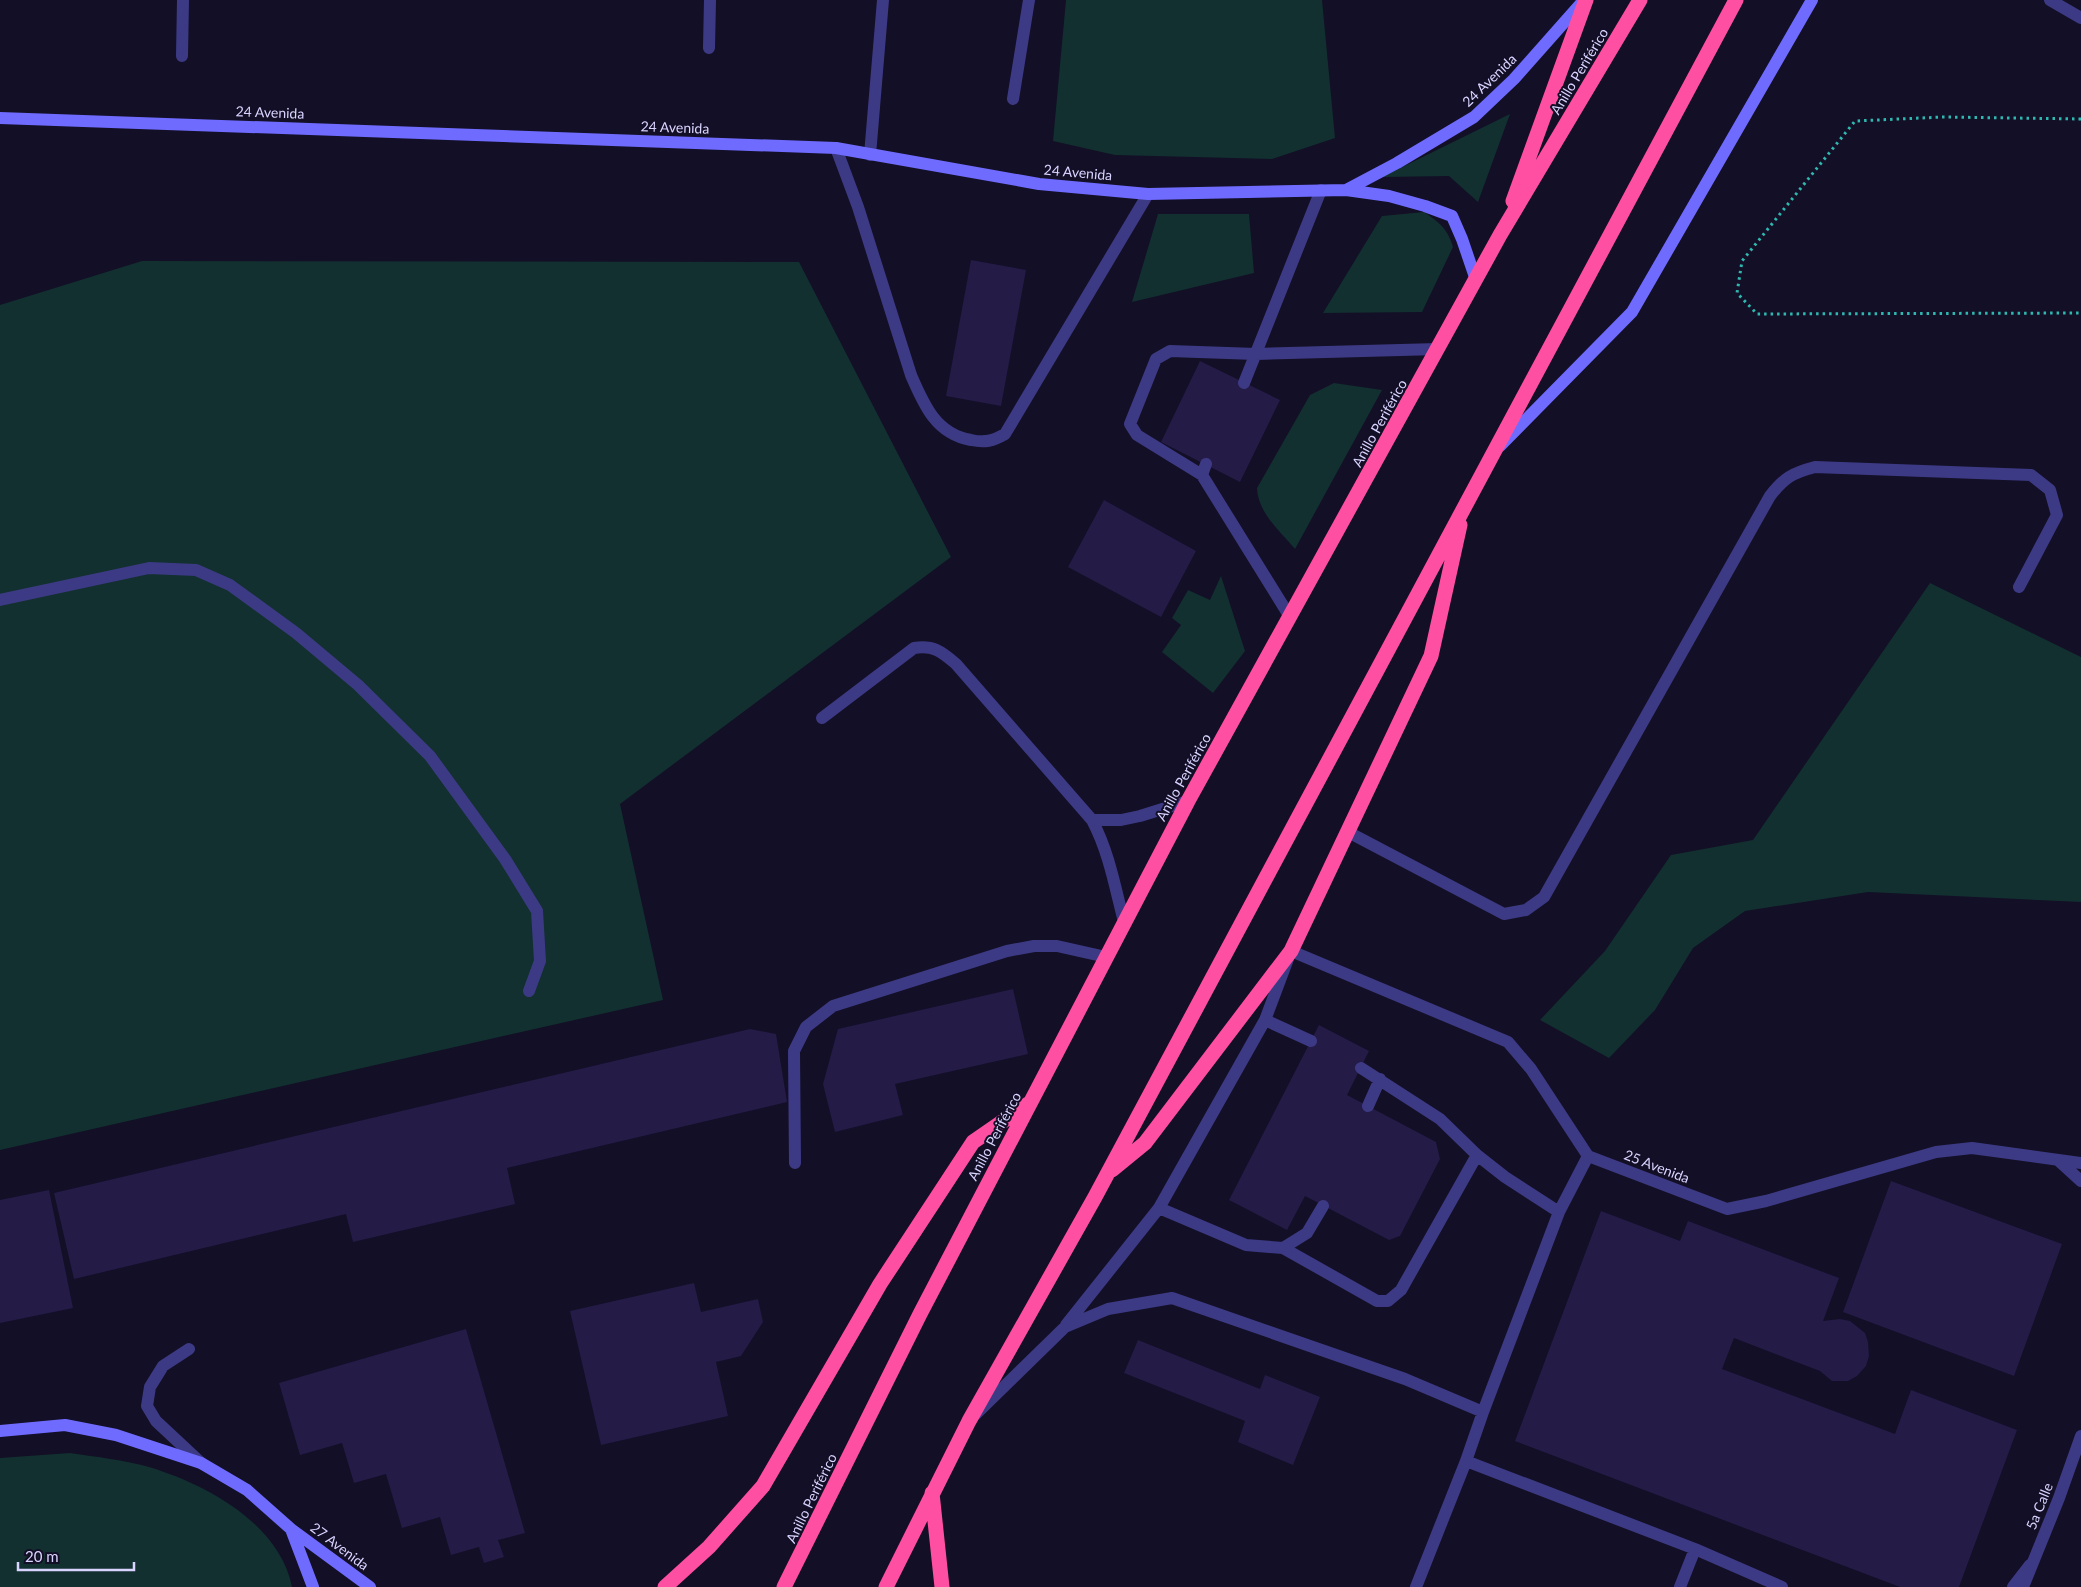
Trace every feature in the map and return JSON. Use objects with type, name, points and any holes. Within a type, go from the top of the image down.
[{"type":"highway","points":[[1500,235],[1585,0]]},
{"type":"highway","name":"Anillo Periférico","points":[[784,1587],[920,1314],[1188,801],[1500,235],[1640,0]]},
{"type":"highway","points":[[886,1587],[969,1421],[1107,1174],[1736,0]]},
{"type":"highway","points":[[1107,1174],[1146,1143],[1291,951],[1431,656],[1464,506]]},
{"type":"highway","points":[[665,1587],[709,1547],[763,1486],[880,1284],[973,1142],[1029,1103]]},
{"type":"highway","points":[[932,1493],[942,1587]]},
{"type":"street","points":[[182,56],[183,0]]},
{"type":"street","points":[[709,48],[710,0]]},
{"type":"street","points":[[870,155],[883,0]]},
{"type":"street","points":[[1013,99],[1029,0]]},
{"type":"street","name":"24 Avenida","points":[[1346,190],[1398,163],[1474,117],[1514,79],[1585,0]]},
{"type":"street","points":[[1493,454],[1632,312],[1812,0]]},
{"type":"street","points":[[2050,0],[2081,18]]},
{"type":"street","name":"24 Avenida","points":[[0,118],[836,148],[1039,184],[1148,194],[1346,190],[1389,196],[1452,216],[1476,280]]},
{"type":"street","points":[[836,148],[858,206],[911,374],[920,396],[930,414],[950,434],[980,442],[994,441],[1005,434],[1148,194]]},
{"type":"street","points":[[1244,382],[1321,190]]},
{"type":"street","points":[[1290,617],[1204,470],[1137,434],[1130,424],[1156,359],[1170,351],[1256,354],[1438,349]]},
{"type":"street","points":[[1348,832],[1504,914],[1526,910],[1544,898],[1770,496],[1782,480],[1799,471],[1815,467],[2031,475],[2050,490],[2057,515],[2019,587]]},
{"type":"street","points":[[0,600],[149,568],[196,570],[230,586],[296,633],[358,685],[430,756],[505,858],[536,911],[540,961],[529,991]]},
{"type":"street","points":[[822,718],[914,648],[927,646],[943,652],[956,664],[1092,820],[1109,860],[1124,922]]},
{"type":"street","points":[[1092,820],[1121,820],[1188,801]]},
{"type":"street","points":[[795,1163],[794,1051],[806,1027],[833,1006],[1007,951],[1034,946],[1057,946],[1106,957]]},
{"type":"street","points":[[969,1421],[1065,1327],[1159,1208],[1266,1020],[1291,951],[1508,1042],[1531,1068],[1588,1156],[1559,1212],[1466,1461],[1416,1587]]},
{"type":"street","points":[[1266,1020],[1311,1041]]},
{"type":"street","points":[[1361,1068],[1440,1119],[1477,1155],[1506,1177],[1559,1212]]},
{"type":"street","points":[[1368,1106],[1380,1079]]},
{"type":"street","name":"25 Avenida","points":[[1588,1156],[1727,1209],[1766,1201],[1936,1152],[1972,1148],[2081,1163]]},
{"type":"street","points":[[1159,1208],[1246,1245],[1283,1248],[1377,1301],[1388,1301],[1401,1290],[1477,1155]]},
{"type":"street","points":[[2058,1160],[2081,1181]]},
{"type":"street","points":[[1283,1248],[1307,1233],[1323,1206]]},
{"type":"street","points":[[1065,1327],[1108,1309],[1172,1298],[1405,1379],[1483,1412]]},
{"type":"street","points":[[189,1349],[163,1366],[150,1387],[147,1406],[156,1422],[201,1463]]},
{"type":"street","name":"27 Avenida","points":[[0,1431],[65,1425],[116,1435],[201,1463],[247,1490],[292,1529],[370,1587]]},
{"type":"street","name":"5a Calle","points":[[2022,1587],[2060,1498],[2081,1436]]},
{"type":"street","points":[[1466,1461],[1695,1549],[1782,1587]]},
{"type":"street","points":[[292,1529],[313,1587]]},
{"type":"street","points":[[1680,1587],[1695,1549]]},
{"type":"street","points":[[2013,1587],[2033,1562]]},
{"type":"path","points":[[2081,119],[1943,118],[1854,121],[1742,261],[1737,293],[1757,314],[2081,313]]},
{"type":"green space","points":[[1066,0],[1322,0],[1335,138],[1272,159],[1115,155],[1053,141]]},
{"type":"green space","points":[[1510,114],[1478,202],[1449,176],[1382,177]]},
{"type":"green space","points":[[1424,212],[1442,226],[1453,247],[1422,312],[1323,313],[1382,216]]},
{"type":"green space","points":[[1158,214],[1249,214],[1254,273],[1132,302]]},
{"type":"green space","points":[[142,261],[799,262],[951,557],[620,804],[663,1000],[0,1150],[0,305]]},
{"type":"green space","points":[[1334,383],[1382,390],[1295,549],[1265,513],[1258,497],[1257,488],[1310,395]]},
{"type":"green space","points":[[1221,576],[1245,651],[1213,693],[1162,652],[1181,625],[1172,618],[1188,590],[1210,600]]},
{"type":"green space","points":[[1930,583],[2081,657],[2081,902],[1868,892],[1745,911],[1693,948],[1655,1010],[1609,1058],[1540,1020],[1605,951],[1671,855],[1753,840]]},
{"type":"green space","points":[[70,1453],[149,1467],[171,1474],[216,1496],[257,1526],[273,1544],[285,1564],[292,1587],[0,1587],[0,1458]]},
{"type":"building","points":[[971,260],[1026,270],[1001,406],[946,396]]},
{"type":"building","points":[[1200,361],[1280,400],[1240,482],[1161,442]]},
{"type":"building","points":[[1104,500],[1196,551],[1161,617],[1068,567]]},
{"type":"building","points":[[1013,989],[1028,1054],[895,1084],[903,1115],[835,1132],[823,1084],[838,1029]]},
{"type":"building","points":[[1319,1025],[1369,1051],[1347,1095],[1436,1142],[1440,1159],[1400,1236],[1389,1240],[1305,1196],[1287,1230],[1229,1200]]},
{"type":"building","points":[[750,1029],[776,1034],[787,1102],[507,1168],[515,1204],[353,1242],[346,1214],[74,1279],[54,1193]]},
{"type":"building","points":[[1891,1181],[2062,1244],[2014,1376],[1843,1312]]},
{"type":"building","points":[[49,1190],[73,1308],[0,1323],[0,1200]]},
{"type":"building","points":[[1601,1211],[1680,1241],[1688,1221],[1839,1278],[1823,1321],[1840,1319],[1850,1321],[1865,1333],[1868,1342],[1869,1356],[1866,1366],[1857,1376],[1848,1381],[1832,1381],[1820,1371],[1734,1338],[1722,1369],[1895,1434],[1911,1390],[2017,1430],[1959,1587],[1900,1587],[1515,1441]]},
{"type":"building","points":[[694,1283],[701,1312],[758,1299],[763,1322],[741,1356],[716,1362],[728,1416],[601,1445],[570,1311]]},
{"type":"building","points":[[466,1329],[525,1533],[498,1540],[504,1557],[484,1563],[479,1547],[451,1555],[440,1517],[402,1528],[386,1474],[354,1483],[342,1443],[300,1455],[279,1383]]},
{"type":"building","points":[[1138,1340],[1260,1389],[1265,1375],[1320,1397],[1293,1465],[1238,1442],[1245,1421],[1124,1373]]}]
